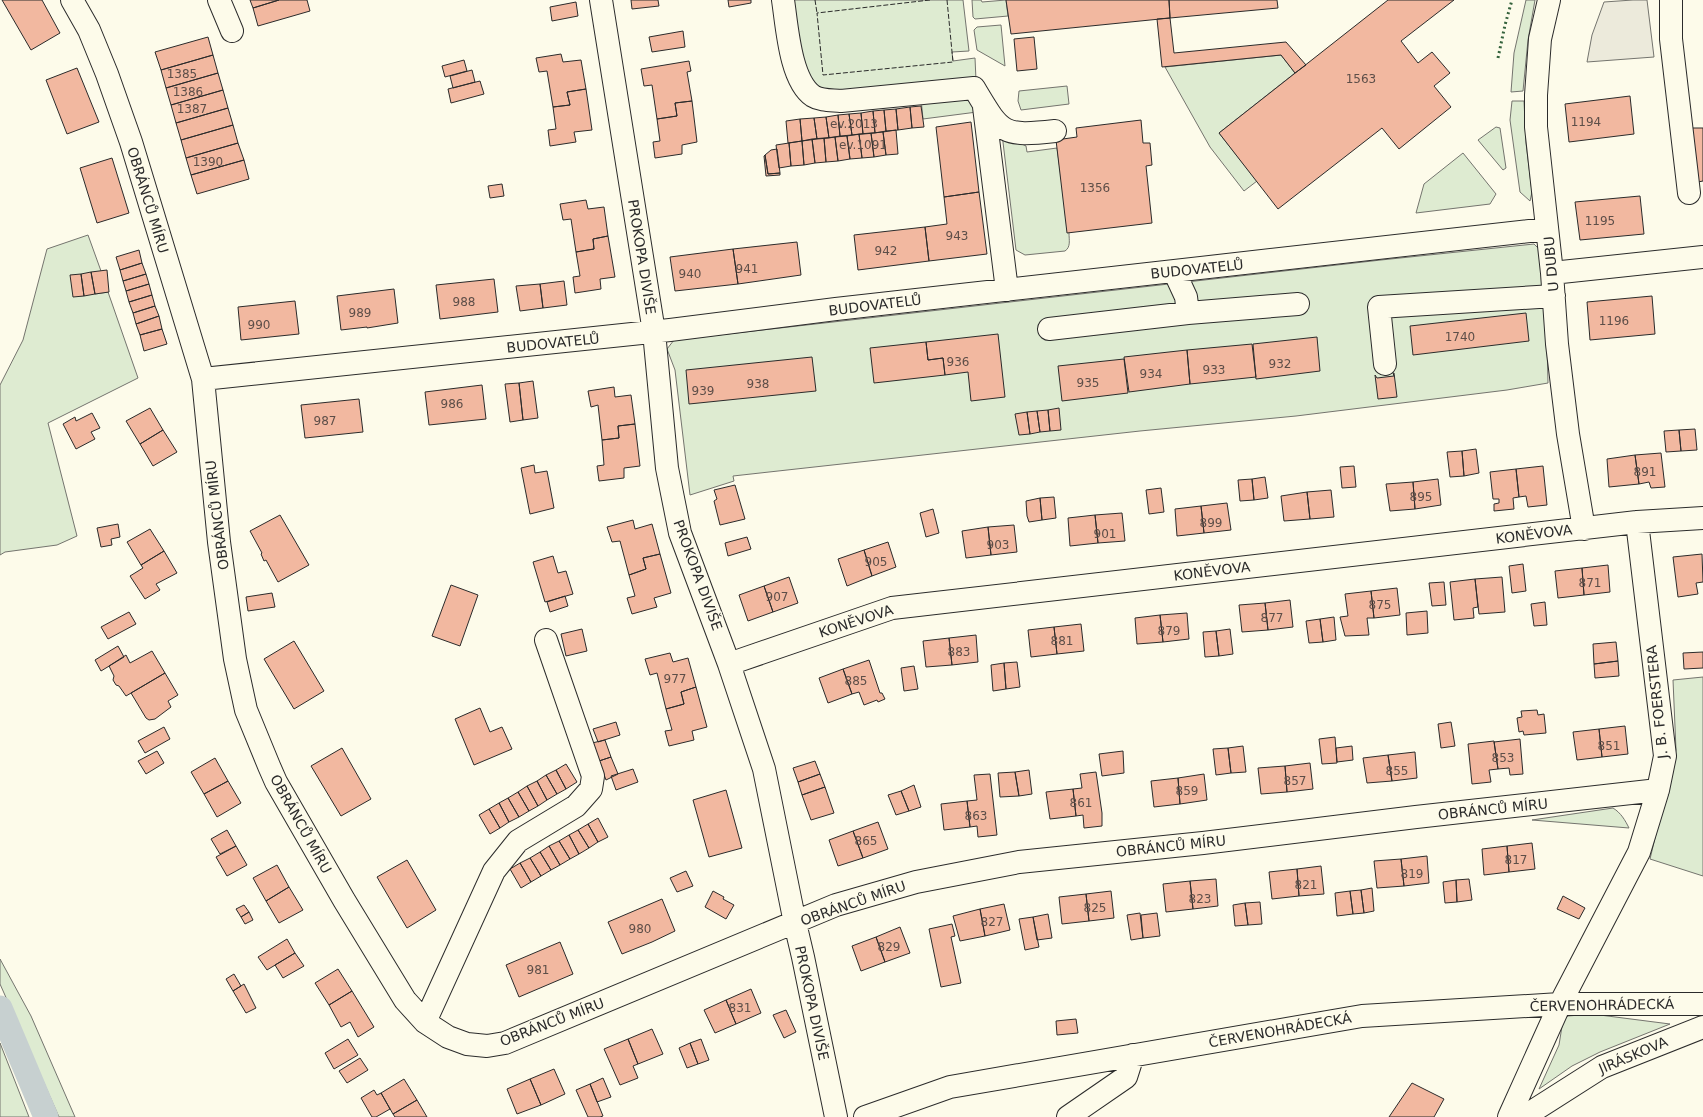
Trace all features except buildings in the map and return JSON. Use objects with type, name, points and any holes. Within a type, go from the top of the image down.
[{"type":"street","name":"OBRÁNCŮ MÍRU","points":[[72,0],[89,30],[108,74],[131,142],[203,379],[219,542],[235,659],[246,710],[276,782],[340,894],[405,1000],[425,1022],[448,1037],[467,1044],[487,1046],[505,1043],[836,906],[916,882],[1019,862],[1202,843],[1658,790]]},
{"type":"street","points":[[84,0],[89,30]]},
{"type":"street","points":[[219,0],[232,31]]},
{"type":"street","name":"PROKOPA DIVIŠE","points":[[601,0],[654,332],[667,468],[680,533],[729,664],[764,769],[836,1117]]},
{"type":"street","points":[[783,0],[794,65],[805,88],[814,97],[824,100],[841,101],[974,88],[998,125],[1007,131],[1017,134],[1055,131]]},
{"type":"street","name":"U DUBU","points":[[1549,0],[1540,39],[1536,95],[1536,127],[1552,273],[1557,344],[1566,419],[1584,528]]},
{"type":"street","points":[[1671,0],[1671,39],[1689,193]]},
{"type":"street","points":[[983,104],[1007,290]]},
{"type":"street","name":"BUDOVATELŮ","points":[[203,379],[654,332],[1007,290],[1547,229]]},
{"type":"street","points":[[1552,273],[1693,258]]},
{"type":"street","points":[[1174,271],[1186,297],[1188,313]]},
{"type":"street","points":[[1385,364],[1379,307],[1554,296]]},
{"type":"street","points":[[1049,328],[1188,313],[1298,304]]},
{"type":"street","name":"KONĚVOVA","points":[[729,664],[892,608],[1637,522],[1703,518]]},
{"type":"street","name":"J. B. FOERSTERA","points":[[1509,1117],[1560,1004],[1639,852],[1658,790],[1665,756],[1637,522]]},
{"type":"street","points":[[425,1022],[494,871],[518,841],[576,806],[591,789],[593,776],[546,640]]},
{"type":"street","name":"ČERVENOHRÁDECKÁ","points":[[865,1117],[950,1087],[1362,1016],[1560,1004],[1703,1004]]},
{"type":"street","name":"JIRÁSKOVA","points":[[1527,1117],[1536,1109],[1602,1066],[1703,1027]]},
{"type":"street","points":[[1068,1117],[1126,1077],[1133,1055]]},
{"type":"green space","points":[[791,0],[963,0],[969,51],[952,52],[953,61],[975,58],[976,80],[827,93],[807,80]]},
{"type":"green space","points":[[972,0],[981,0],[982,2],[1006,0],[1008,16],[975,19],[973,17]]},
{"type":"green space","points":[[1526,0],[1535,0],[1528,40],[1523,91],[1511,92],[1514,53]]},
{"type":"green space","points":[[1001,25],[1005,66],[977,50],[974,30],[977,27]]},
{"type":"green space","points":[[1281,55],[1295,73],[1219,133],[1257,181],[1244,191],[1210,147],[1165,67]]},
{"type":"green space","points":[[1067,86],[1069,104],[1021,110],[1018,101],[1019,91]]},
{"type":"green space","points":[[969,96],[977,112],[923,119],[921,99]]},
{"type":"green space","points":[[1512,101],[1524,101],[1526,143],[1532,192],[1530,201],[1520,192],[1510,120]]},
{"type":"green space","points":[[1496,127],[1500,128],[1506,168],[1503,170],[1478,140]]},
{"type":"green space","points":[[1002,134],[1026,146],[1027,152],[1057,148],[1069,233],[1069,245],[1065,251],[1025,255],[1016,250]]},
{"type":"green space","points":[[1463,153],[1496,194],[1490,204],[1416,213],[1424,184]]},
{"type":"green space","points":[[88,235],[101,271],[95,294],[108,292],[138,378],[48,423],[77,536],[57,545],[5,552],[0,555],[0,385],[23,340],[47,249]]},
{"type":"green space","points":[[1534,244],[1539,249],[1546,305],[1548,383],[1507,390],[1296,416],[1140,431],[733,476],[734,481],[690,495],[675,370],[667,349],[674,340]]},
{"type":"green space","points":[[1703,677],[1703,876],[1650,859],[1676,750],[1673,680]]},
{"type":"green space","points":[[1613,808],[1622,817],[1629,828],[1532,820]]},
{"type":"green space","points":[[0,959],[31,1016],[75,1117],[59,1117],[0,984]]},
{"type":"green space","points":[[1592,1014],[1670,1024],[1600,1052],[1572,1066],[1539,1089],[1559,1045],[1563,1020],[1568,1016]]},
{"type":"green space","points":[[0,1043],[29,1117],[0,1117]]},
{"type":"shaded area","points":[[1647,0],[1654,57],[1587,62],[1592,35],[1604,2]]},
{"type":"waterway","points":[[0,1008],[46,1117]]},
{"type":"hedge","points":[[1498,58],[1512,0]]},
{"type":"fence","points":[[815,0],[817,13]]},
{"type":"fence","points":[[930,0],[817,13],[823,75],[953,62],[947,0]]}]
